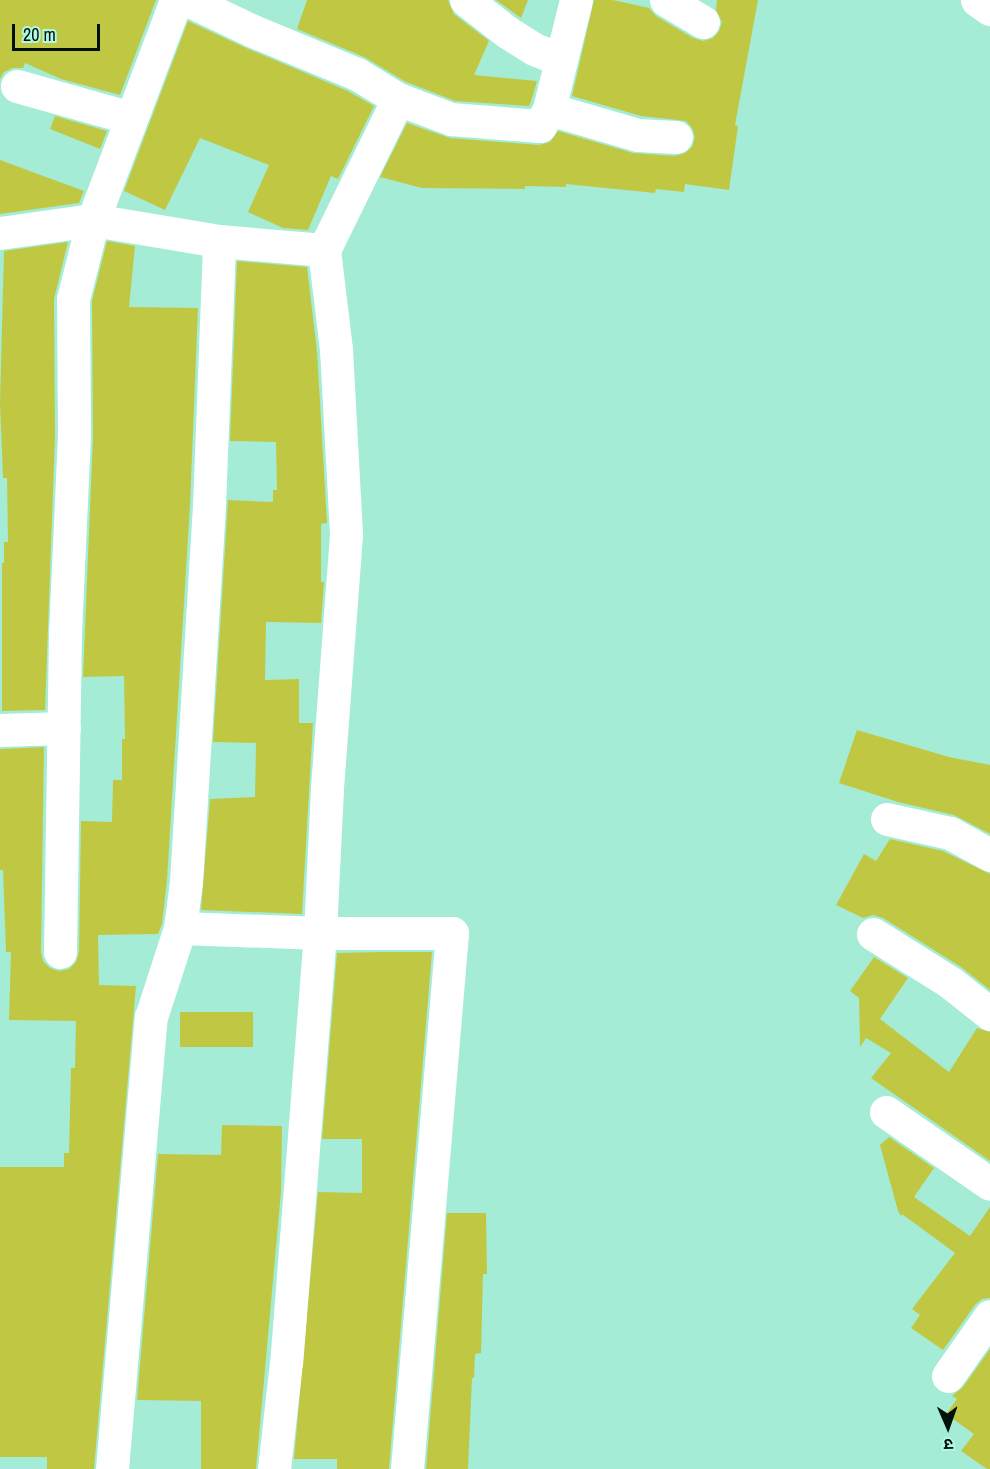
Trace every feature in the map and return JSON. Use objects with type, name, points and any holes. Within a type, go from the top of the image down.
[{"type":"street","points":[[60,952],[64,728],[74,436],[73,299],[93,220],[176,0]]},
{"type":"street","points":[[188,0],[253,31],[357,74],[398,99],[452,119],[540,126],[549,109],[576,0]]},
{"type":"street","points":[[466,0],[507,32],[534,49],[561,60]]},
{"type":"street","points":[[666,0],[703,22]]},
{"type":"street","points":[[977,0],[990,9]]},
{"type":"street","points":[[17,86],[132,118]]},
{"type":"street","points":[[274,1469],[286,1362],[320,933],[327,789],[346,535],[336,350],[324,250],[398,99]]},
{"type":"street","points":[[549,109],[638,135],[676,137]]},
{"type":"street","points":[[0,233],[93,220],[219,241],[324,250]]},
{"type":"street","points":[[112,1469],[152,1017],[180,928],[186,882],[208,518],[219,241]]},
{"type":"street","points":[[0,730],[64,728]]},
{"type":"street","points":[[887,819],[950,833],[990,855]]},
{"type":"street","points":[[180,928],[320,933],[452,933],[407,1469]]},
{"type":"street","points":[[873,934],[951,983],[990,1014]]},
{"type":"street","points":[[886,1112],[990,1184]]},
{"type":"street","points":[[948,1376],[990,1316]]},
{"type":"building","points":[[0,0],[156,0],[120,95],[61,79],[25,63],[23,68],[13,68],[4,72],[0,79]]},
{"type":"building","points":[[307,0],[448,0],[454,14],[489,41],[474,75],[537,81],[531,102],[529,106],[455,101],[406,82],[364,57],[297,29]]},
{"type":"building","points":[[496,0],[528,0],[521,18]]},
{"type":"building","points":[[594,0],[613,0],[649,8],[656,16],[693,38],[703,41],[713,38],[719,31],[722,22],[716,10],[717,0],[758,0],[735,125],[738,126],[729,190],[685,184],[684,192],[656,189],[655,193],[566,184],[566,187],[525,186],[525,189],[422,188],[380,177],[407,123],[450,138],[539,145],[550,142],[558,131],[633,153],[675,156],[685,153],[692,147],[695,137],[686,121],[641,116],[572,96]]},
{"type":"building","points":[[188,21],[348,91],[374,106],[338,179],[331,176],[308,230],[283,228],[248,212],[269,165],[200,138],[165,210],[124,191]]},
{"type":"building","points":[[55,116],[107,131],[100,149],[50,129]]},
{"type":"building","points":[[0,160],[84,191],[79,203],[0,214]]},
{"type":"building","points":[[107,241],[135,246],[129,307],[198,308],[190,505],[167,880],[162,924],[158,934],[98,935],[99,985],[136,986],[94,1469],[47,1469],[47,1457],[0,1457],[0,1167],[64,1167],[64,1153],[69,1153],[71,1068],[75,1068],[76,1021],[9,1020],[11,952],[6,952],[3,870],[0,870],[0,749],[44,747],[41,952],[43,961],[50,968],[59,971],[69,969],[76,962],[79,952],[81,821],[112,822],[113,780],[122,780],[122,739],[125,739],[124,676],[83,677],[93,437],[92,301]]},
{"type":"building","points":[[68,242],[54,299],[55,436],[45,710],[2,711],[2,563],[4,563],[4,542],[8,542],[7,478],[3,478],[0,403],[4,251]]},
{"type":"building","points":[[237,261],[307,267],[317,351],[327,523],[321,524],[321,582],[324,582],[321,623],[266,622],[265,680],[299,679],[299,723],[313,723],[302,914],[201,910],[210,799],[255,797],[256,743],[213,742],[228,500],[273,502],[273,490],[277,490],[276,442],[230,441]]},
{"type":"building","points":[[857,730],[949,757],[990,765],[990,834],[954,815],[898,802],[839,783]]},
{"type":"building","points":[[890,839],[943,851],[990,874],[990,990],[961,967],[883,918],[873,915],[863,918],[836,905],[864,854],[876,861]]},
{"type":"building","points":[[432,952],[389,1469],[337,1469],[337,1459],[294,1459],[318,1192],[362,1193],[362,1139],[322,1139],[337,953]]},
{"type":"building","points":[[874,957],[908,978],[880,1019],[949,1072],[977,1028],[990,1032],[990,1161],[871,1078],[891,1053],[866,1038],[860,1047],[859,998],[850,991]]},
{"type":"building","points":[[180,1012],[253,1012],[253,1047],[180,1047]]},
{"type":"building","points":[[222,1125],[282,1126],[281,1192],[256,1469],[201,1469],[201,1401],[137,1400],[158,1154],[221,1155]]},
{"type":"building","points":[[889,1137],[934,1168],[914,1197],[970,1236],[990,1207],[990,1298],[982,1299],[975,1305],[943,1350],[911,1328],[920,1315],[912,1309],[955,1253],[902,1214],[901,1216],[898,1211],[880,1145]]},
{"type":"building","points":[[447,1213],[486,1213],[487,1274],[483,1274],[481,1353],[475,1354],[474,1378],[472,1378],[468,1469],[426,1469]]},
{"type":"building","points":[[990,1349],[990,1469],[987,1469],[961,1451],[974,1434],[946,1414],[957,1399],[952,1396],[963,1387]]}]
